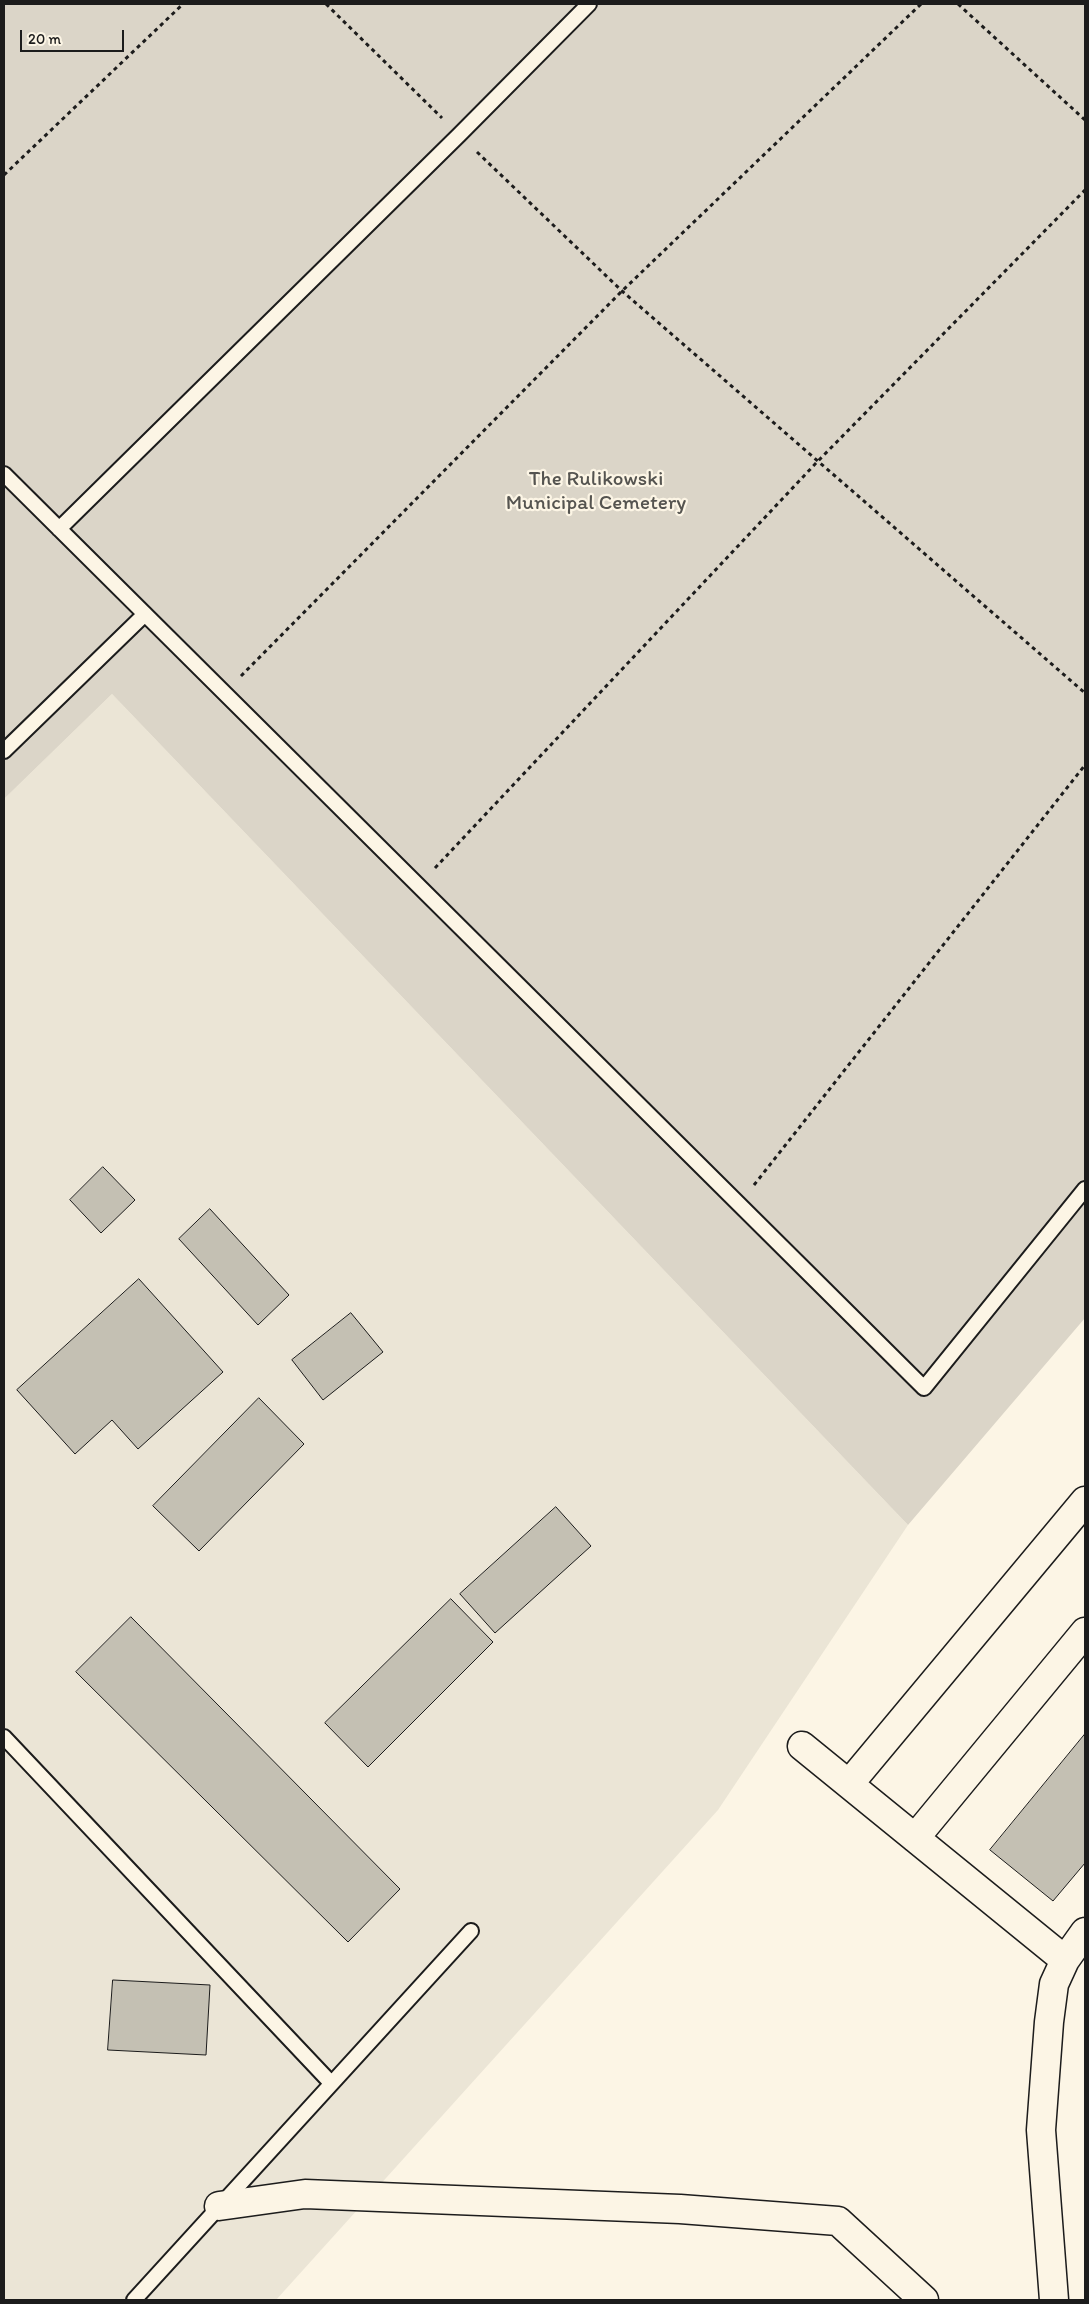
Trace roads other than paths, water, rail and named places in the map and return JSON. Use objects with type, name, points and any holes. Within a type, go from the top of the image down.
[{"type":"street","points":[[849,1784],[1085,1501]]},
{"type":"street","points":[[915,1838],[1085,1632]]},
{"type":"street","points":[[802,1746],[1065,1960]]},
{"type":"street","points":[[1054,2300],[1041,2130],[1049,2022],[1054,1984],[1065,1960],[1085,1932]]},
{"type":"street","points":[[219,2206],[306,2194],[680,2209],[838,2221],[924,2300]]},
{"type":"lane","points":[[59,529],[459,135],[589,4]]},
{"type":"lane","points":[[4,474],[924,1388],[1085,1188]]},
{"type":"lane","points":[[4,751],[145,614]]},
{"type":"lane","points":[[4,1737],[331,2083]]},
{"type":"lane","points":[[134,2300],[471,1931]]},
{"type":"park label","name":"The Rulikowski Municipal Cemetery","points":[[596,492]]}]
